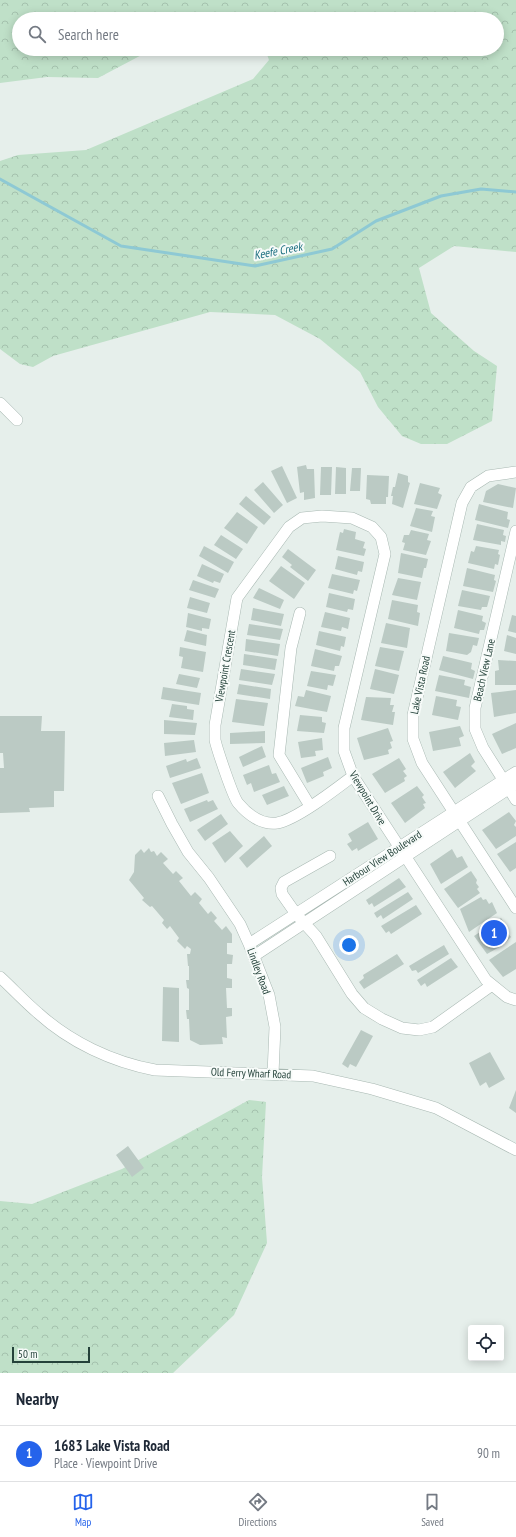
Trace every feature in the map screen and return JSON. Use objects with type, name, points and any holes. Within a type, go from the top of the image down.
[{"type":"street","points":[[0,403],[17,420]]},
{"type":"street","name":"Lake Vista Road","points":[[516,472],[506,472],[488,476],[471,487],[462,503],[412,715],[413,739],[422,763],[516,908]]},
{"type":"street","name":"Viewpoint Crescent","points":[[352,776],[290,819],[276,823],[258,821],[237,802],[215,741],[215,725],[237,598],[289,527],[302,518],[322,516],[352,518],[372,527],[381,537],[385,554]]},
{"type":"street","name":"Beach View Lane","points":[[516,531],[475,708],[475,728],[482,748],[509,784],[516,800]]},
{"type":"street","name":"Viewpoint Drive","points":[[385,554],[344,728],[344,751],[352,776],[486,980],[507,997],[516,1000]]},
{"type":"street","points":[[300,613],[292,648],[278,755],[310,806]]},
{"type":"street","name":"Harbour View Boulevard","points":[[249,944],[399,847],[457,817],[509,784],[516,772]]},
{"type":"street","name":"Lindley Road","points":[[158,796],[188,852],[209,878],[240,924],[254,956],[269,995],[275,1027],[273,1074]]},
{"type":"street","name":"Harbour View Boulevard","points":[[254,956],[405,857],[457,817]]},
{"type":"street","points":[[330,856],[284,882],[281,888],[282,894],[296,914],[316,936],[352,994],[364,1008],[382,1019],[402,1028],[419,1030],[433,1027],[492,985]]},
{"type":"street","name":"Old Ferry Wharf Road","points":[[0,977],[38,1014],[63,1033],[115,1060],[155,1070],[313,1076],[372,1089],[436,1108],[516,1150]]},
{"type":"green space","points":[[0,0],[516,0],[516,252],[454,246],[419,268],[431,313],[474,351],[497,366],[492,421],[447,444],[421,444],[402,436],[378,407],[360,372],[320,339],[275,315],[210,312],[53,356],[33,367],[20,364],[0,349],[0,161],[18,155],[86,150],[253,79],[269,60],[268,56],[504,56],[504,12],[12,12],[12,56],[140,56],[98,78],[47,77],[0,83]]},
{"type":"green space","points":[[249,1100],[266,1102],[262,1177],[267,1243],[234,1315],[173,1373],[0,1373],[0,1201],[32,1204],[122,1169]]},
{"type":"building","points":[[306,465],[307,469],[314,469],[315,498],[304,500],[304,492],[300,493],[297,467]]},
{"type":"building","points":[[282,466],[297,498],[287,503],[271,471]]},
{"type":"building","points":[[321,467],[332,467],[331,495],[320,495]]},
{"type":"building","points":[[336,467],[346,468],[346,494],[335,494]]},
{"type":"building","points":[[352,468],[361,468],[360,491],[350,491]]},
{"type":"building","points":[[398,473],[408,476],[408,482],[410,483],[403,508],[392,504],[393,496],[391,496],[393,487],[395,487]]},
{"type":"building","points":[[367,475],[389,476],[388,497],[386,497],[386,504],[371,504],[370,500],[366,499]]},
{"type":"building","points":[[263,482],[283,505],[274,513],[254,490]]},
{"type":"building","points":[[420,483],[440,488],[438,493],[442,495],[437,509],[414,504]]},
{"type":"building","points":[[498,484],[516,488],[513,508],[483,502],[486,491]]},
{"type":"building","points":[[246,496],[271,517],[264,525],[239,504]]},
{"type":"building","points":[[479,504],[508,512],[507,519],[510,520],[508,528],[475,520]]},
{"type":"building","points":[[416,508],[433,511],[431,516],[435,517],[432,532],[410,526]]},
{"type":"building","points":[[237,512],[258,527],[247,544],[224,528]]},
{"type":"building","points":[[477,524],[504,530],[503,535],[506,536],[505,542],[501,541],[501,545],[473,540]]},
{"type":"building","points":[[344,529],[356,532],[355,539],[365,542],[363,548],[366,549],[364,556],[336,550],[340,532],[343,533]]},
{"type":"building","points":[[411,530],[429,534],[427,540],[431,541],[426,555],[403,550],[405,543],[402,542],[404,535],[409,535]]},
{"type":"building","points":[[221,535],[243,549],[236,559],[214,545]]},
{"type":"building","points":[[204,546],[234,562],[228,573],[199,556]]},
{"type":"building","points":[[476,546],[499,550],[498,554],[500,555],[498,565],[495,564],[494,569],[468,563],[471,551],[474,552]]},
{"type":"building","points":[[288,549],[316,570],[308,581],[290,567],[292,565],[282,557]]},
{"type":"building","points":[[401,553],[428,559],[422,578],[398,573]]},
{"type":"building","points":[[338,556],[364,562],[362,572],[358,571],[357,575],[335,569]]},
{"type":"building","points":[[202,564],[224,574],[220,583],[214,581],[213,583],[197,576]]},
{"type":"building","points":[[281,566],[305,583],[294,599],[269,581]]},
{"type":"building","points":[[467,568],[495,575],[494,580],[496,581],[493,592],[463,586]]},
{"type":"building","points":[[332,574],[360,580],[357,591],[354,590],[353,594],[328,588]]},
{"type":"building","points":[[398,578],[421,582],[417,600],[392,595]]},
{"type":"building","points":[[193,580],[219,589],[215,598],[189,590]]},
{"type":"building","points":[[259,588],[284,600],[280,609],[253,598]]},
{"type":"building","points":[[462,590],[490,596],[487,607],[482,607],[481,610],[458,606]]},
{"type":"building","points":[[329,593],[355,599],[353,610],[348,609],[347,612],[326,607]]},
{"type":"building","points":[[190,597],[210,603],[207,613],[187,608]]},
{"type":"building","points":[[392,600],[418,605],[417,612],[420,613],[418,626],[388,619]]},
{"type":"building","points":[[253,608],[284,614],[281,626],[251,620]]},
{"type":"building","points":[[458,610],[483,616],[482,621],[486,623],[484,630],[480,630],[479,634],[454,628]]},
{"type":"building","points":[[325,612],[350,618],[348,629],[342,627],[341,631],[321,627]]},
{"type":"building","points":[[188,613],[211,619],[209,629],[202,628],[202,631],[186,627]]},
{"type":"building","points":[[512,615],[516,616],[516,633],[508,631]]},
{"type":"building","points":[[386,623],[410,628],[407,648],[381,643]]},
{"type":"building","points":[[249,624],[283,629],[280,640],[247,635]]},
{"type":"building","points":[[187,630],[207,635],[206,646],[184,641]]},
{"type":"building","points":[[319,631],[346,637],[344,647],[341,646],[340,651],[316,645]]},
{"type":"building","points":[[449,633],[479,638],[477,646],[473,645],[471,652],[467,655],[446,651]]},
{"type":"building","points":[[507,635],[516,638],[516,654],[504,651]]},
{"type":"building","points":[[246,639],[280,644],[278,656],[245,651]]},
{"type":"building","points":[[180,647],[206,652],[203,672],[181,668],[183,657],[179,656]]},
{"type":"building","points":[[380,647],[404,651],[399,671],[375,666]]},
{"type":"building","points":[[315,649],[342,656],[339,666],[335,666],[334,671],[311,666]]},
{"type":"building","points":[[244,654],[277,659],[275,670],[243,665]]},
{"type":"building","points":[[443,656],[472,663],[471,669],[475,671],[473,679],[439,670]]},
{"type":"building","points":[[498,660],[516,661],[516,685],[495,685],[495,671],[499,670]]},
{"type":"building","points":[[241,669],[275,674],[272,685],[239,680]]},
{"type":"building","points":[[375,669],[399,675],[394,694],[370,689]]},
{"type":"building","points":[[311,671],[336,675],[333,686],[328,685],[327,690],[307,686]]},
{"type":"building","points":[[179,674],[200,678],[197,688],[176,684]]},
{"type":"building","points":[[439,675],[465,680],[464,685],[471,687],[469,698],[435,691]]},
{"type":"building","points":[[239,684],[271,689],[270,699],[237,694]]},
{"type":"building","points":[[163,687],[201,693],[199,705],[161,699]]},
{"type":"building","points":[[306,690],[331,696],[327,712],[295,706],[298,696],[304,697]]},
{"type":"building","points":[[516,690],[516,713],[494,717],[491,693]]},
{"type":"building","points":[[436,696],[457,700],[456,706],[461,707],[458,720],[432,715]]},
{"type":"building","points":[[366,697],[391,698],[390,705],[394,705],[392,712],[395,712],[393,725],[361,720]]},
{"type":"building","points":[[236,699],[268,703],[264,726],[232,722]]},
{"type":"building","points":[[172,704],[187,706],[187,709],[194,710],[193,720],[169,717]]},
{"type":"building","points":[[300,715],[322,717],[322,722],[326,723],[324,733],[297,731]]},
{"type":"building","points":[[0,716],[42,716],[41,731],[65,731],[64,791],[54,791],[54,807],[29,808],[30,812],[0,813],[0,768],[4,768],[3,753],[0,753]]},
{"type":"building","points":[[164,720],[197,723],[195,735],[164,734]]},
{"type":"building","points":[[516,723],[516,748],[502,754],[492,734]]},
{"type":"building","points":[[460,726],[464,736],[459,738],[461,746],[433,751],[429,732]]},
{"type":"building","points":[[388,728],[393,741],[390,742],[392,748],[388,750],[389,754],[364,760],[357,738]]},
{"type":"building","points":[[265,731],[265,743],[230,744],[230,733]]},
{"type":"building","points":[[322,738],[323,750],[315,751],[316,756],[301,758],[298,742]]},
{"type":"building","points":[[194,740],[196,752],[165,756],[164,743]]},
{"type":"building","points":[[262,746],[266,757],[243,767],[239,757]]},
{"type":"building","points":[[470,753],[475,762],[471,766],[476,771],[455,788],[443,772]]},
{"type":"building","points":[[328,757],[332,768],[323,772],[324,776],[307,783],[301,768]]},
{"type":"building","points":[[197,758],[201,768],[170,778],[166,766],[186,759],[187,762]]},
{"type":"building","points":[[399,758],[406,769],[403,771],[407,776],[404,778],[405,781],[385,793],[372,774]]},
{"type":"building","points":[[269,765],[272,774],[276,773],[280,782],[254,792],[251,783],[247,785],[243,775]]},
{"type":"building","points":[[202,773],[209,793],[181,804],[172,783]]},
{"type":"building","points":[[284,786],[289,796],[267,805],[262,795]]},
{"type":"building","points":[[417,786],[424,795],[422,797],[426,803],[423,804],[425,808],[405,823],[391,803]]},
{"type":"building","points":[[207,800],[208,802],[213,800],[218,809],[190,822],[184,809]]},
{"type":"building","points":[[509,812],[516,821],[514,825],[516,827],[516,836],[496,849],[482,830]]},
{"type":"building","points":[[221,814],[228,824],[205,841],[197,830]]},
{"type":"building","points":[[368,822],[378,839],[358,851],[357,848],[352,851],[347,844],[352,841],[348,834]]},
{"type":"building","points":[[230,831],[243,846],[225,863],[212,843]]},
{"type":"building","points":[[264,836],[272,846],[247,868],[239,858]]},
{"type":"building","points":[[516,842],[516,868],[510,872],[497,854]]},
{"type":"building","points":[[149,848],[151,852],[154,851],[157,856],[161,852],[168,859],[163,863],[173,874],[176,871],[183,878],[179,881],[191,896],[195,892],[202,899],[199,903],[208,914],[211,911],[217,918],[214,921],[222,930],[226,926],[232,934],[232,943],[227,943],[227,954],[233,955],[232,964],[227,964],[227,978],[232,979],[232,988],[226,988],[227,1008],[232,1008],[232,1016],[226,1017],[227,1038],[222,1037],[223,1044],[200,1045],[190,1040],[189,1019],[187,1019],[186,1010],[189,1010],[189,989],[187,988],[186,980],[189,980],[187,954],[190,954],[191,949],[187,946],[185,949],[177,941],[179,938],[170,926],[167,929],[162,923],[164,920],[152,906],[150,907],[142,900],[144,898],[129,880],[134,872],[135,855],[141,849],[144,853]]},
{"type":"building","points":[[452,849],[457,858],[462,856],[468,867],[441,884],[430,864]]},
{"type":"building","points":[[471,871],[477,880],[476,883],[479,887],[477,889],[480,893],[458,908],[444,889]]},
{"type":"building","points":[[399,878],[406,887],[374,907],[372,903],[369,905],[366,900]]},
{"type":"building","points":[[408,892],[413,899],[383,919],[381,915],[377,918],[374,913]]},
{"type":"building","points":[[481,897],[483,900],[486,899],[489,904],[492,902],[497,913],[469,932],[460,909]]},
{"type":"building","points":[[416,905],[422,914],[391,934],[389,931],[386,933],[381,926]]},
{"type":"building","points":[[501,918],[508,928],[505,930],[511,937],[503,945],[487,954],[474,936]]},
{"type":"building","points":[[516,942],[516,969],[503,977],[489,960]]},
{"type":"building","points":[[444,945],[449,954],[418,973],[416,970],[412,971],[409,966]]},
{"type":"building","points":[[397,954],[404,964],[364,989],[359,982],[364,978],[363,975]]},
{"type":"building","points":[[451,958],[458,967],[427,987],[425,983],[421,986],[417,980]]},
{"type":"building","points":[[163,987],[179,988],[179,1042],[162,1041]]},
{"type":"building","points":[[361,1030],[373,1036],[356,1067],[350,1064],[348,1068],[342,1064]]},
{"type":"building","points":[[490,1052],[505,1079],[489,1088],[486,1082],[480,1086],[469,1063]]},
{"type":"building","points":[[516,1090],[516,1113],[509,1108]]},
{"type":"building","points":[[128,1146],[144,1168],[132,1177],[116,1155]]},
{"type":"waterway","name":"Keefe Creek","points":[[0,179],[121,246],[255,266],[332,249],[376,221],[441,196],[481,189],[516,192]]},
{"type":"place","name":"1683 Lake Vista Road","points":[[494,933]]}]
